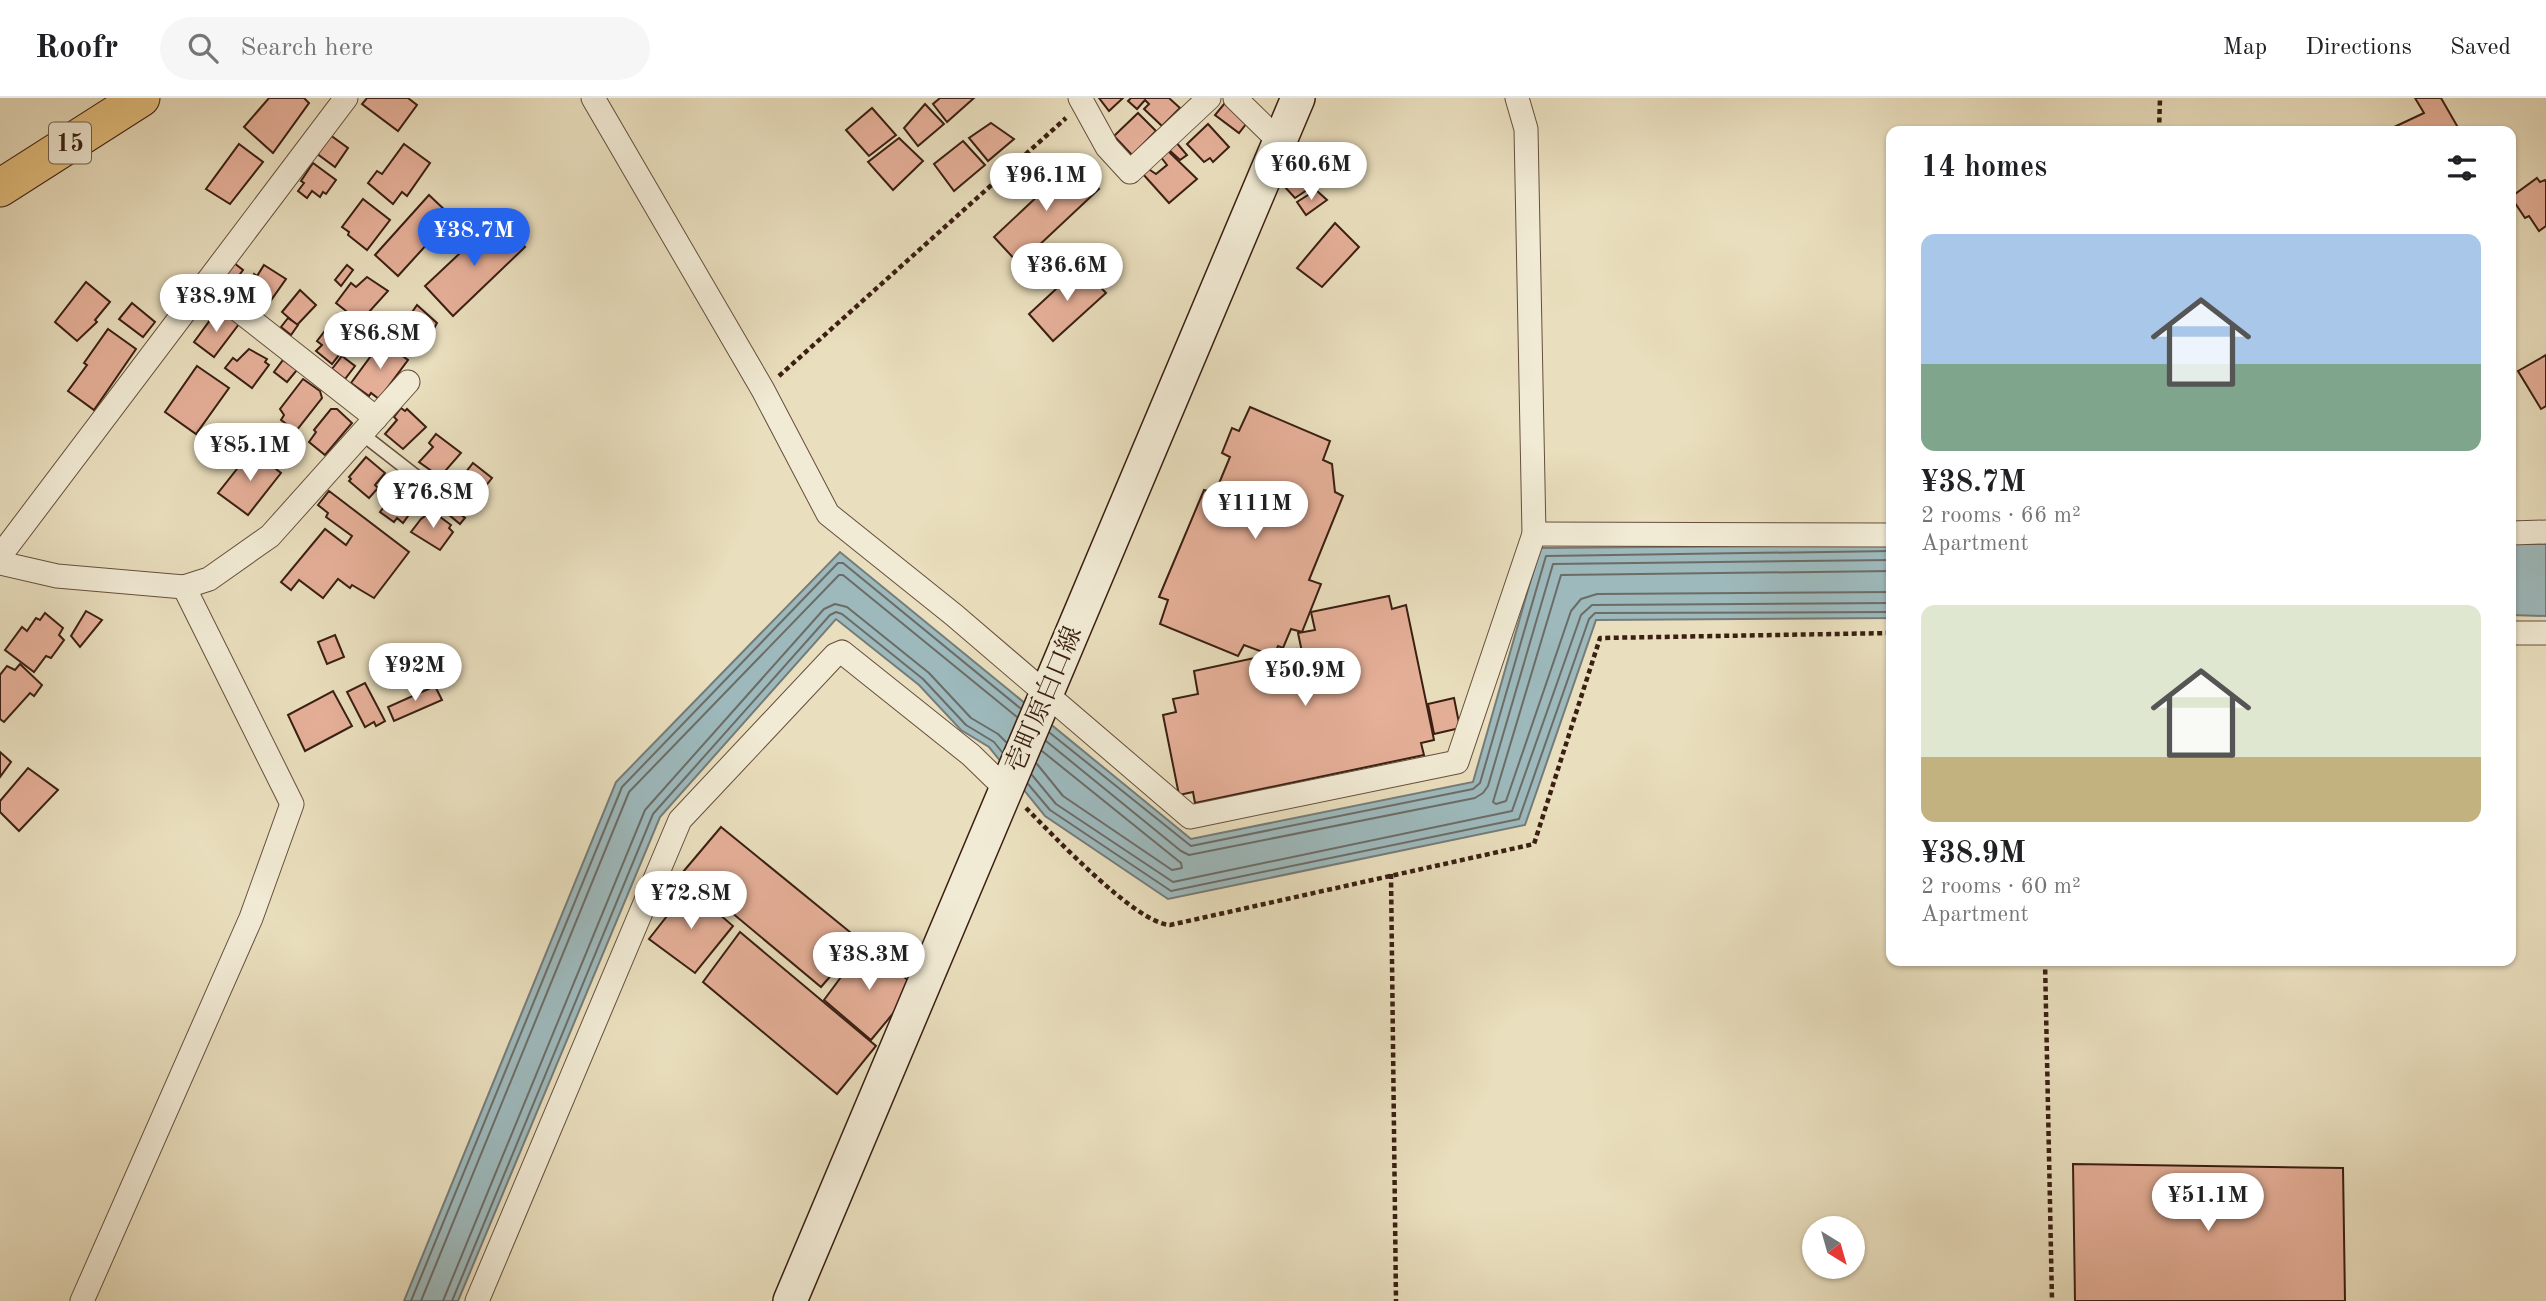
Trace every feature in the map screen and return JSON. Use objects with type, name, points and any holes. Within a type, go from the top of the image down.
[{"type":"main road","name":"15","points":[[0,188],[141,98]]},
{"type":"main road","name":"壱町原白口線","points":[[790,1301],[1298,98]]},
{"type":"street","points":[[0,556],[346,98]]},
{"type":"street","points":[[593,98],[763,390],[828,514],[954,615],[1043,701],[1190,817],[1457,762],[1534,534],[1526,129],[1517,98]]},
{"type":"street","points":[[1081,101],[1107,147],[1130,172],[1209,98]]},
{"type":"street","points":[[1235,98],[1280,142]]},
{"type":"street","points":[[205,284],[369,426]]},
{"type":"street","points":[[0,563],[57,576],[184,587],[209,579],[270,536],[408,382]]},
{"type":"street","points":[[2516,533],[2546,532]]},
{"type":"street","points":[[1534,534],[1886,535]]},
{"type":"street","points":[[82,1301],[251,918],[292,804],[184,587]]},
{"type":"street","points":[[2516,633],[2546,633]]},
{"type":"street","points":[[477,1301],[680,820],[835,655],[842,652],[971,755],[1009,781]]},
{"type":"lane","points":[[369,426],[430,487]]},
{"type":"path","points":[[2159,126],[2161,98]]},
{"type":"path","points":[[763,390],[1081,101]]},
{"type":"path","points":[[1391,874],[1396,1301]]},
{"type":"path","points":[[2045,966],[2052,1301]]},
{"type":"water","points":[[2516,544],[2546,544],[2546,616],[2516,615]]},
{"type":"water","points":[[1886,545],[1886,618],[1596,620],[1525,825],[1168,899],[1045,816],[989,747],[961,730],[919,685],[836,619],[660,817],[458,1301],[404,1301],[616,782],[840,552],[1191,839],[1473,782],[1540,548]]},
{"type":"building","points":[[269,98],[304,98],[309,103],[273,153],[244,127]]},
{"type":"building","points":[[367,98],[408,98],[417,105],[398,131],[362,104]]},
{"type":"building","points":[[940,98],[974,98],[947,122],[933,104]]},
{"type":"building","points":[[1099,98],[1123,98],[1109,111]]},
{"type":"building","points":[[1131,98],[1169,98],[1180,108],[1162,126],[1144,109],[1149,104],[1145,100],[1137,109],[1128,101]]},
{"type":"building","points":[[1229,98],[1253,115],[1239,133],[1215,115]]},
{"type":"building","points":[[2415,98],[2441,98],[2457,126],[2396,126],[2424,113]]},
{"type":"building","points":[[925,104],[944,124],[918,146],[904,128]]},
{"type":"building","points":[[872,108],[896,135],[869,156],[846,130]]},
{"type":"building","points":[[1138,113],[1156,131],[1132,155],[1114,136]]},
{"type":"building","points":[[991,123],[1014,139],[988,161],[969,138]]},
{"type":"building","points":[[1208,124],[1229,147],[1213,162],[1210,158],[1204,162],[1187,144]]},
{"type":"building","points":[[326,132],[348,148],[335,167],[312,150]]},
{"type":"building","points":[[899,138],[923,161],[893,190],[868,162]]},
{"type":"building","points":[[963,141],[985,165],[954,191],[934,164]]},
{"type":"building","points":[[1175,141],[1187,155],[1180,160],[1167,148]]},
{"type":"building","points":[[239,144],[263,162],[230,204],[206,189]]},
{"type":"building","points":[[404,144],[430,163],[407,196],[402,192],[393,204],[368,183],[377,171],[382,174]]},
{"type":"building","points":[[1167,150],[1197,179],[1169,203],[1142,173],[1147,168],[1156,174],[1167,165],[1160,156]]},
{"type":"building","points":[[1074,162],[1099,189],[1019,264],[994,237]]},
{"type":"building","points":[[1296,162],[1313,186],[1295,198],[1284,186]]},
{"type":"building","points":[[313,163],[336,180],[326,194],[323,192],[320,197],[312,191],[307,198],[298,191]]},
{"type":"building","points":[[2537,178],[2540,182],[2545,180],[2546,226],[2539,231],[2529,216],[2525,218],[2516,204],[2516,193]]},
{"type":"building","points":[[1316,190],[1327,200],[1306,215],[1297,202]]},
{"type":"building","points":[[429,195],[448,213],[425,238],[429,242],[398,276],[375,255]]},
{"type":"building","points":[[363,199],[390,220],[367,250],[342,227]]},
{"type":"building","points":[[492,223],[508,238],[513,233],[525,247],[453,316],[425,286]]},
{"type":"building","points":[[1335,223],[1359,247],[1322,287],[1297,268]]},
{"type":"building","points":[[234,263],[243,270],[232,285],[223,278]]},
{"type":"building","points":[[264,265],[286,279],[262,313],[241,298],[254,274],[257,276]]},
{"type":"building","points":[[347,265],[353,270],[341,286],[335,280]]},
{"type":"building","points":[[1081,266],[1106,293],[1053,341],[1029,314]]},
{"type":"building","points":[[367,277],[388,291],[360,322],[336,303],[351,283],[356,287]]},
{"type":"building","points":[[86,282],[110,302],[95,320],[97,322],[77,341],[55,322]]},
{"type":"building","points":[[300,290],[316,305],[297,325],[282,312]]},
{"type":"building","points":[[132,303],[155,322],[143,337],[119,319]]},
{"type":"building","points":[[417,305],[437,323],[425,345],[420,339],[409,352],[383,330],[392,320],[401,328]]},
{"type":"building","points":[[223,312],[239,324],[214,357],[194,342],[213,316],[218,319]]},
{"type":"building","points":[[338,314],[358,330],[332,364],[316,351],[322,345],[317,341]]},
{"type":"building","points":[[288,318],[298,325],[291,335],[281,327]]},
{"type":"building","points":[[108,329],[136,349],[94,410],[68,391]]},
{"type":"building","points":[[363,331],[373,339],[363,352],[353,344]]},
{"type":"building","points":[[382,341],[408,360],[379,399],[371,393],[369,396],[351,383]]},
{"type":"building","points":[[249,349],[267,359],[265,362],[269,365],[252,388],[225,368],[233,358],[237,361]]},
{"type":"building","points":[[2546,355],[2546,406],[2541,409],[2518,371]]},
{"type":"building","points":[[342,356],[355,366],[345,379],[332,369]]},
{"type":"building","points":[[283,360],[297,370],[287,382],[274,372]]},
{"type":"building","points":[[197,366],[229,388],[196,434],[165,412]]},
{"type":"building","points":[[303,379],[320,391],[322,398],[296,431],[281,420],[284,415],[280,409]]},
{"type":"building","points":[[1250,407],[1330,441],[1323,460],[1332,464],[1335,492],[1343,496],[1309,580],[1321,584],[1302,632],[1291,629],[1283,648],[1278,646],[1275,653],[1268,654],[1244,645],[1238,656],[1160,624],[1168,600],[1159,597],[1204,490],[1215,493],[1230,457],[1222,453],[1232,428],[1239,431]]},
{"type":"building","points":[[401,408],[405,411],[407,409],[426,427],[403,449],[385,434],[397,420],[394,417]]},
{"type":"building","points":[[331,409],[337,409],[352,423],[325,455],[309,442],[316,432],[314,430]]},
{"type":"building","points":[[436,434],[461,453],[440,477],[419,462],[433,447],[429,443]]},
{"type":"building","points":[[252,450],[281,473],[248,515],[218,493]]},
{"type":"building","points":[[366,457],[385,473],[375,485],[378,488],[369,498],[349,481],[349,477]]},
{"type":"building","points":[[473,463],[492,478],[477,497],[474,495],[471,498],[455,486]]},
{"type":"building","points":[[398,482],[418,496],[415,500],[418,502],[403,523],[397,518],[394,522],[380,512],[394,494],[391,492]]},
{"type":"building","points":[[329,491],[409,552],[374,598],[352,585],[350,588],[338,579],[323,598],[299,580],[291,590],[281,582],[325,529],[346,545],[352,536],[326,517],[328,513],[318,505]]},
{"type":"building","points":[[461,491],[472,500],[465,509],[453,501]]},
{"type":"building","points":[[442,499],[465,518],[460,524],[437,505]]},
{"type":"building","points":[[432,511],[451,525],[449,528],[453,532],[440,550],[411,532],[421,519]]},
{"type":"building","points":[[1389,596],[1392,609],[1406,605],[1434,740],[1421,743],[1424,755],[1195,803],[1193,792],[1179,795],[1163,715],[1176,712],[1173,699],[1198,694],[1194,671],[1296,649],[1301,672],[1306,671],[1298,633],[1315,630],[1311,612]]},
{"type":"building","points":[[86,611],[102,620],[80,647],[71,636]]},
{"type":"building","points":[[45,613],[63,628],[59,635],[64,640],[51,658],[46,656],[34,672],[5,650],[22,627],[27,631],[36,618],[40,620]]},
{"type":"building","points":[[335,635],[344,657],[327,664],[318,642]]},
{"type":"building","points":[[20,664],[42,685],[34,696],[30,693],[4,722],[0,719],[0,675],[7,666],[15,670]]},
{"type":"building","points":[[365,683],[385,721],[376,726],[374,722],[365,727],[347,692]]},
{"type":"building","points":[[435,686],[442,700],[394,721],[388,707]]},
{"type":"building","points":[[333,691],[352,726],[305,751],[288,715]]},
{"type":"building","points":[[1454,698],[1460,728],[1434,734],[1428,704]]},
{"type":"building","points":[[0,752],[11,762],[0,777]]},
{"type":"building","points":[[28,768],[58,790],[19,831],[0,812],[0,801]]},
{"type":"building","points":[[721,827],[861,941],[821,987],[683,872]]},
{"type":"building","points":[[689,888],[733,926],[695,973],[649,939]]},
{"type":"building","points":[[740,932],[876,1046],[837,1094],[703,982]]},
{"type":"building","points":[[867,942],[915,987],[871,1040],[824,1000]]},
{"type":"building","points":[[2073,1164],[2343,1168],[2345,1301],[2075,1301]]}]
